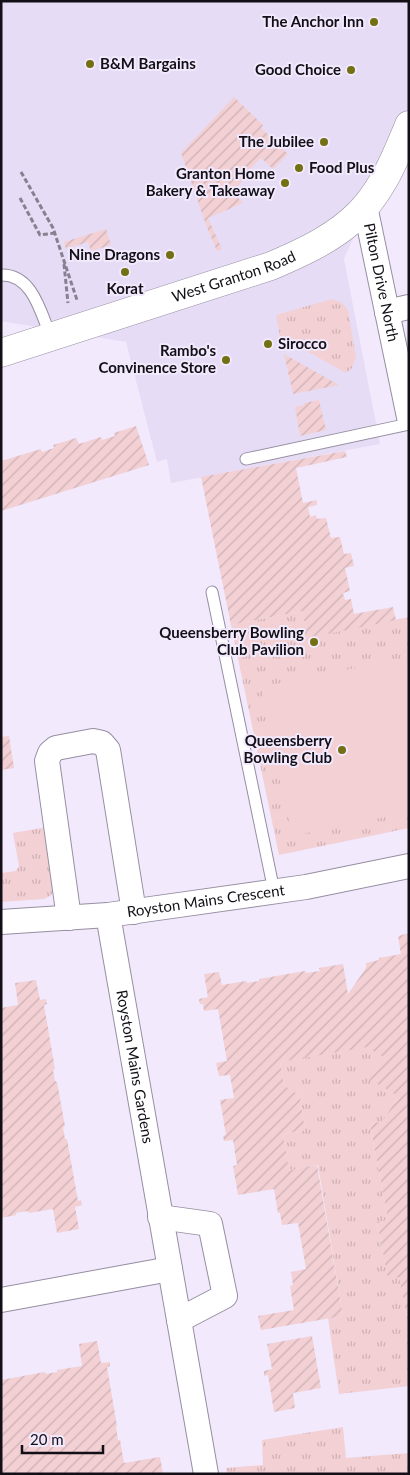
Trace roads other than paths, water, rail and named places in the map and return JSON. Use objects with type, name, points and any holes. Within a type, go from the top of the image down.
[{"type":"street","name":"West Granton Road","points":[[1,353],[271,266],[296,256],[316,245],[352,220],[365,206],[395,159],[409,125]]},
{"type":"street","name":"Pilton Drive North","points":[[365,206],[398,309],[409,417]]},
{"type":"street","points":[[68,918],[47,761],[50,753],[56,748],[93,741],[102,744],[108,750],[134,912]]},
{"type":"street","name":"Royston Mains Crescent","points":[[1,922],[134,912],[306,887],[409,866]]},
{"type":"street","name":"Royston Mains Gardens","points":[[108,915],[206,1474]]},
{"type":"street","points":[[160,1217],[210,1224],[225,1296],[179,1320]]},
{"type":"street","points":[[1,1300],[170,1269]]},
{"type":"lane","points":[[1,275],[19,279],[69,332]]},
{"type":"lane","points":[[246,459],[409,424]]},
{"type":"lane","points":[[212,592],[274,891]]},
{"type":"place","name":"The Anchor Inn","points":[[374,22]]},
{"type":"place","name":"B&M Bargains","points":[[90,64]]},
{"type":"place","name":"Good Choice","points":[[351,70]]},
{"type":"place","name":"The Jubilee","points":[[324,142]]},
{"type":"place","name":"Food Plus","points":[[299,168]]},
{"type":"place","name":"Granton Home Bakery & Takeaway","points":[[285,183]]},
{"type":"place","name":"Nine Dragons","points":[[170,255]]},
{"type":"place","name":"Korat","points":[[125,272]]},
{"type":"place","name":"Sirocco","points":[[268,344]]},
{"type":"place","name":"Rambo's Convinence Store","points":[[226,360]]},
{"type":"place","name":"Queensberry Bowling Club Pavilion","points":[[314,642]]},
{"type":"place","name":"Queensberry Bowling Club","points":[[342,750]]}]
